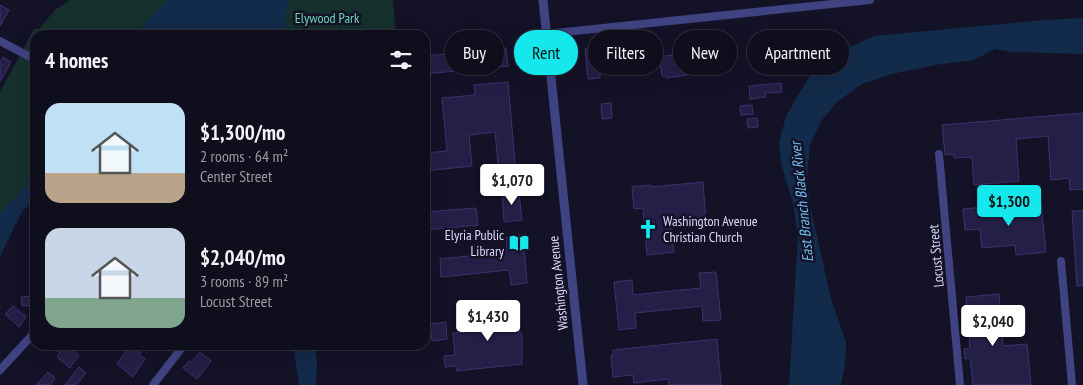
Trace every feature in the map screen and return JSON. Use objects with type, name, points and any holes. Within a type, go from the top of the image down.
[{"type":"street","name":"Washington Avenue","points":[[543,0],[546,30]]},
{"type":"street","points":[[578,31],[870,0]]},
{"type":"street","points":[[0,41],[30,57]]},
{"type":"street","name":"Washington Avenue","points":[[550,75],[582,385]]},
{"type":"street","name":"Locust Street","points":[[939,154],[960,385]]},
{"type":"street","points":[[1061,261],[1072,385]]},
{"type":"street","points":[[0,370],[30,337]]},
{"type":"street","points":[[153,385],[180,350]]},
{"type":"green space","name":"Elywood Park","points":[[70,0],[393,0],[396,30],[264,30],[259,12],[181,30],[33,30],[39,29],[55,10]]},
{"type":"green space","points":[[30,36],[30,198],[0,235],[0,92]]},
{"type":"water","points":[[167,0],[291,0],[285,17],[287,30],[142,30],[146,22]]},
{"type":"water","name":"East Branch Black River","points":[[1083,18],[1083,54],[1012,52],[995,49],[974,60],[935,65],[892,74],[862,84],[837,102],[821,121],[810,145],[807,175],[810,205],[831,299],[846,343],[845,364],[841,385],[789,385],[798,237],[793,203],[781,164],[779,143],[786,116],[807,80],[811,75],[849,75],[849,48],[874,36]]},
{"type":"water","points":[[30,177],[30,205],[23,210],[0,256],[0,214],[23,189]]},
{"type":"water","points":[[294,350],[316,350],[316,385],[299,385]]},
{"type":"building","points":[[0,5],[9,10],[0,26]]},
{"type":"building","points":[[504,48],[506,48],[508,66],[504,66]]},
{"type":"building","points":[[585,49],[588,49],[588,75],[600,75],[600,78],[588,79]]},
{"type":"building","points":[[445,54],[445,72],[430,74],[430,56]]},
{"type":"building","points":[[663,56],[673,56],[673,75],[687,75],[666,78],[666,76],[662,76]]},
{"type":"building","points":[[3,57],[11,62],[0,82],[0,63]]},
{"type":"building","points":[[508,82],[516,174],[499,175],[495,132],[469,135],[472,166],[430,170],[430,153],[447,151],[442,98],[475,95],[474,85]]},
{"type":"building","points":[[781,83],[782,92],[765,93],[766,97],[750,99],[749,86]]},
{"type":"building","points":[[611,103],[612,118],[602,119],[601,104]]},
{"type":"building","points":[[752,105],[753,114],[741,115],[740,106]]},
{"type":"building","points":[[1083,113],[1083,189],[1070,190],[1069,178],[1051,180],[1048,136],[1016,139],[1019,181],[974,185],[972,157],[954,158],[954,154],[945,155],[942,125]]},
{"type":"building","points":[[757,118],[758,127],[748,128],[747,119]]},
{"type":"building","points":[[703,182],[706,220],[671,224],[674,252],[647,255],[643,208],[634,209],[632,187]]},
{"type":"building","points":[[519,191],[522,220],[504,222],[502,192]]},
{"type":"building","points":[[1041,202],[1046,252],[1016,255],[1015,245],[982,248],[980,229],[965,230],[963,209]]},
{"type":"building","points":[[476,208],[478,225],[430,230],[430,212]]},
{"type":"building","points":[[1072,211],[1083,211],[1083,286],[1077,286]]},
{"type":"building","points":[[523,235],[527,283],[511,285],[509,270],[441,277],[440,259],[507,252],[506,237]]},
{"type":"building","points":[[716,272],[721,320],[703,321],[702,306],[635,313],[636,328],[619,330],[614,282],[632,280],[633,295],[701,288],[699,273]]},
{"type":"building","points":[[999,294],[1003,346],[1027,344],[1031,385],[973,385],[970,358],[965,359],[964,349],[970,348],[966,297]]},
{"type":"building","points":[[30,296],[30,305],[22,306],[21,297]]},
{"type":"building","points":[[508,300],[511,327],[519,326],[519,333],[521,333],[522,364],[457,371],[456,366],[445,367],[444,356],[455,355],[453,333],[487,330],[486,314],[479,315],[478,306],[485,305],[485,302]]},
{"type":"building","points":[[13,306],[26,317],[19,327],[5,314]]},
{"type":"building","points":[[446,322],[447,339],[432,341],[430,324]]},
{"type":"building","points":[[717,339],[721,385],[669,385],[668,379],[634,383],[633,375],[613,377],[611,355],[613,355],[613,350]]},
{"type":"building","points":[[57,350],[73,350],[79,355],[70,368],[57,357],[60,353]]},
{"type":"building","points":[[127,350],[138,350],[141,352],[139,355],[145,359],[133,377],[117,364]]},
{"type":"building","points":[[200,352],[211,361],[197,379],[183,368]]},
{"type":"building","points":[[79,367],[86,373],[76,385],[65,385]]},
{"type":"building","points":[[48,372],[55,378],[50,385],[36,385]]},
{"type":"place","name":"Washington Avenue Christian Church","points":[[648,229]]},
{"type":"place","name":"Elyria Public Library","points":[[519,243]]}]
